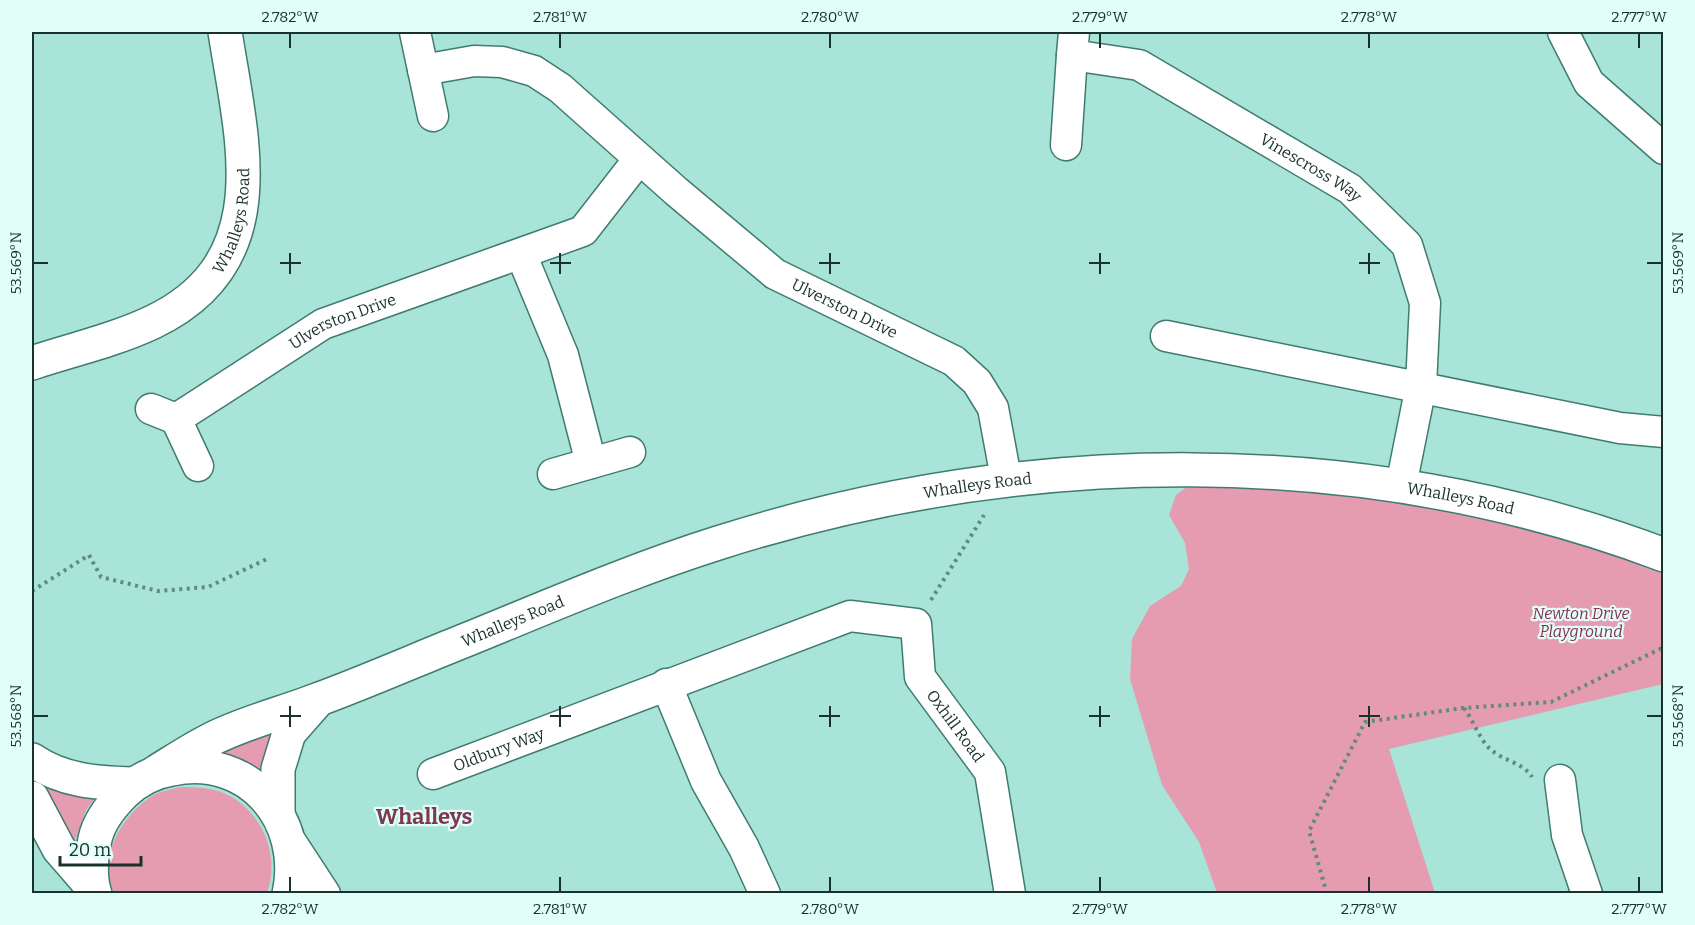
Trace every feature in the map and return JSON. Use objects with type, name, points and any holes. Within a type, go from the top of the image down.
[{"type":"street","name":"Whalleys Road","points":[[32,363],[151,322],[178,308],[202,289],[220,267],[241,220],[244,178],[242,144],[225,32]]},
{"type":"street","points":[[416,32],[433,116]]},
{"type":"street","points":[[1563,32],[1589,83],[1664,149]]},
{"type":"street","name":"Vinescross Way","points":[[1066,145],[1073,43],[1139,65],[1350,189],[1407,245],[1425,303],[1421,386],[1401,486]]},
{"type":"street","name":"Ulverston Drive","points":[[423,70],[474,61],[502,62],[534,71],[560,88],[639,159],[775,274],[954,361],[977,382],[993,408],[1006,478]]},
{"type":"street","name":"Ulverston Drive","points":[[198,466],[163,414],[323,324],[583,231],[639,159]]},
{"type":"street","points":[[521,254],[563,355],[591,463]]},
{"type":"street","points":[[1166,336],[1620,428],[1664,432]]},
{"type":"street","points":[[553,474],[630,452]]},
{"type":"street","name":"Whalleys Road","points":[[94,890],[91,858],[97,830],[112,804],[145,778],[212,739],[318,700],[653,566],[722,542],[873,502],[1006,478],[1082,473],[1197,470],[1255,472],[1401,486],[1465,496],[1527,510],[1664,555]]},
{"type":"street","name":"Oldbury Way","points":[[433,774],[850,616],[916,624]]},
{"type":"street","name":"Oxhill Road","points":[[916,624],[920,677],[990,772],[1010,894]]},
{"type":"street","points":[[666,684],[706,781],[744,848],[765,894]]},
{"type":"street","name":"Whalleys Road","points":[[278,812],[278,769],[289,733],[318,700]]},
{"type":"street","points":[[32,760],[47,770],[88,783],[145,778],[190,765],[224,770],[255,786],[278,812],[291,842],[325,894]]},
{"type":"street","points":[[1558,779],[1567,835],[1587,894]]},
{"type":"street","points":[[32,798],[58,849],[94,890]]},
{"type":"street","points":[[290,894],[294,872],[291,842]]},
{"type":"path","points":[[916,624],[1006,478]]},
{"type":"path","points":[[32,591],[89,555],[101,577],[158,591],[208,587],[269,558]]},
{"type":"path","points":[[1327,894],[1309,831],[1365,722],[1464,708],[1551,702],[1664,647]]},
{"type":"path","points":[[1464,708],[1474,721],[1486,746],[1497,755],[1528,771],[1558,779]]},
{"type":"green space","name":"Newton Drive Playground","points":[[1195,481],[1258,483],[1471,508],[1663,567],[1663,684],[1389,749],[1435,893],[1217,893],[1199,842],[1162,785],[1130,679],[1132,639],[1150,606],[1181,586],[1189,569],[1185,543],[1169,515],[1176,495]]},
{"type":"green space","points":[[277,722],[264,774],[223,753],[222,751]]},
{"type":"green space","points":[[34,780],[96,797],[86,810],[74,843],[42,796]]},
{"type":"green space","points":[[179,787],[205,788],[224,793],[242,804],[252,814],[266,838],[270,851],[271,879],[267,893],[114,893],[109,865],[115,838],[122,826],[141,804],[152,796]]},
{"type":"district","name":"Whalleys","points":[[424,816]]}]
